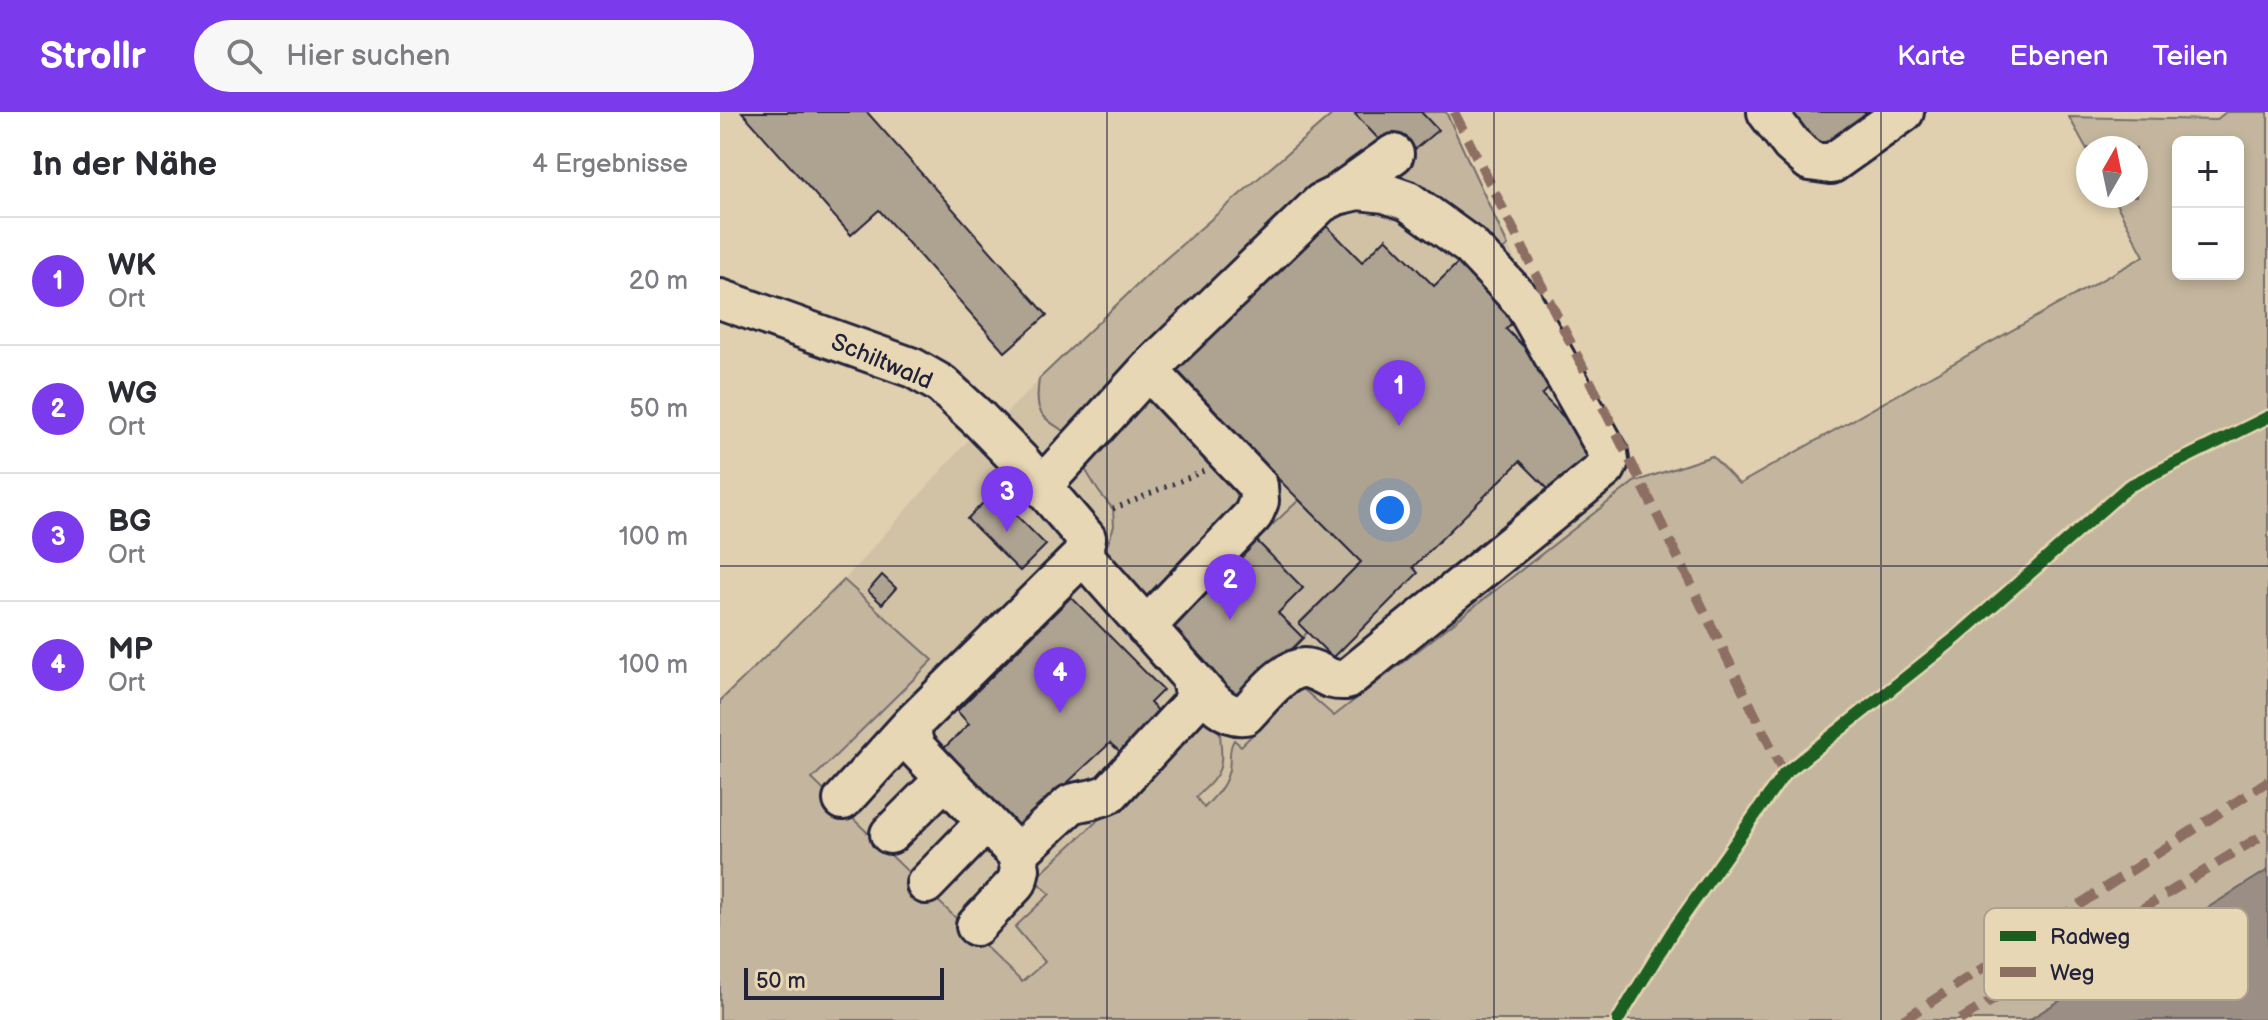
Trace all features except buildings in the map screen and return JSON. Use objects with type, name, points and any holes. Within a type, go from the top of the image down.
[{"type":"lane","points":[[1767,112],[1791,144],[1810,161],[1831,164],[1904,112]]},
{"type":"lane","points":[[1031,473],[1148,370],[1321,203],[1394,154]]},
{"type":"lane","points":[[843,800],[913,723],[1083,555],[1225,713],[1245,715],[1289,671],[1311,669],[1333,681],[1346,680],[1606,468],[1608,452],[1523,302],[1470,246],[1408,201],[1385,193],[1358,190],[1337,195]]},
{"type":"lane","name":"Schiltwald","points":[[720,299],[913,368],[941,384],[1031,473],[1086,538],[1083,555]]},
{"type":"lane","points":[[1146,627],[1253,515],[1259,501],[1258,486],[1148,370]]},
{"type":"lane","points":[[1017,854],[1071,804],[1099,799],[1110,793],[1191,705],[1195,697],[1190,676]]},
{"type":"lane","points":[[913,723],[915,747],[1017,854],[1020,869],[1017,882],[976,926]]},
{"type":"lane","points":[[890,834],[945,779]]},
{"type":"lane","points":[[926,884],[986,822]]},
{"type":"path","points":[[1113,509],[1233,460]]},
{"type":"shaded area","points":[[1335,112],[1446,112],[1508,246],[1495,255],[1411,189],[1276,228],[1064,431],[1049,421],[1038,405],[1039,379],[1156,267]]},
{"type":"shaded area","points":[[1446,112],[1514,258],[1634,482],[1210,817],[1022,982],[812,779],[933,660],[844,580],[973,435],[987,414],[1006,413],[1156,267],[1208,223]]},
{"type":"shaded area","points":[[2226,112],[2268,112],[2268,870],[2207,908],[1984,908],[1984,1000],[2061,1000],[2029,1020],[720,1020],[720,701],[844,580],[933,660],[812,779],[1022,982],[1045,962],[1015,927],[1050,894],[1034,879],[1095,823],[1193,718],[1203,715],[1220,733],[1219,770],[1212,782],[1196,797],[1204,808],[1226,778],[1234,740],[1241,746],[1302,688],[1334,716],[1634,482],[1712,456],[1739,484],[2144,256],[2118,208],[2148,208],[2148,136],[2080,136],[2069,117],[2216,120]]},
{"type":"shaded area","points":[[1149,395],[1238,487],[1242,505],[1154,597],[1144,599],[1105,567],[1107,546],[1114,526],[1113,509],[1080,461]]},
{"type":"shaded area","points":[[1299,500],[1361,562],[1299,623],[1307,632],[1303,638],[1278,613],[1303,588],[1256,540]]},
{"type":"shaded area","points":[[2268,870],[2268,1020],[2029,1020],[2061,1000],[2248,1000],[2248,908],[2207,908]]},
{"type":"marked path","points":[[1454,112],[1784,774]]},
{"type":"marked path","points":[[2074,908],[2268,781]]},
{"type":"marked path","points":[[2143,908],[2268,832]]},
{"type":"marked path","points":[[1903,1020],[1984,967]]},
{"type":"marked path","points":[[1960,1020],[1993,1000]]},
{"type":"cycle path","points":[[1618,1020],[1672,932],[1784,774],[1958,636],[2129,486],[2268,417]]},
{"type":"place","name":"WK","points":[[1399,426]]},
{"type":"place","name":"BG","points":[[1007,532]]},
{"type":"place","name":"WG","points":[[1230,620]]},
{"type":"place","name":"MP","points":[[1060,713]]}]
